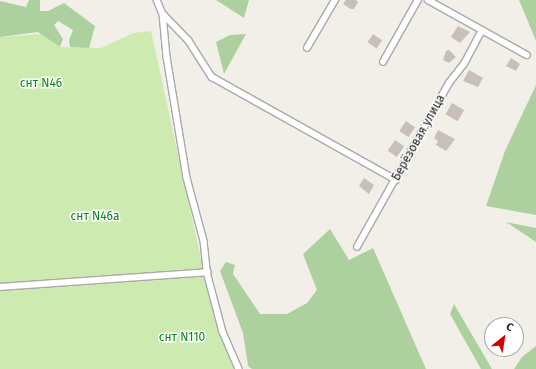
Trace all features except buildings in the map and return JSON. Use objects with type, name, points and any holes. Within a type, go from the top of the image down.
[{"type":"street","points":[[157,0],[163,14],[167,57],[187,178],[204,241],[207,272],[223,332],[239,369]]},
{"type":"street","points":[[307,48],[336,0]]},
{"type":"street","points":[[383,62],[418,0]]},
{"type":"street","points":[[428,0],[527,55]]},
{"type":"street","points":[[163,14],[189,41],[212,77],[396,180]]},
{"type":"street","name":"Берёзовая улица","points":[[357,247],[396,180],[449,83],[464,64],[482,30]]},
{"type":"street","points":[[0,287],[207,272]]},
{"type":"green space","points":[[29,0],[40,0],[40,11],[48,11],[64,3],[95,26],[89,48],[70,47],[69,40],[73,30],[58,21],[54,25],[63,39],[60,47],[38,32],[0,37],[0,1],[26,7]]},
{"type":"green space","points":[[216,0],[249,0],[244,18]]},
{"type":"green space","points":[[519,0],[536,0],[536,41]]},
{"type":"green space","points":[[151,31],[211,304],[234,369],[0,369],[0,37],[42,34],[60,47],[101,48],[133,33]]},
{"type":"green space","points":[[246,34],[224,74],[216,42],[230,35]]},
{"type":"green space","points":[[536,85],[536,215],[486,206],[505,151]]},
{"type":"green space","points":[[506,222],[536,228],[536,242]]},
{"type":"green space","points":[[330,229],[349,260],[373,248],[426,369],[252,369],[248,366],[243,333],[220,271],[226,262],[235,265],[233,274],[260,314],[287,314],[307,303],[317,290],[303,254]]},
{"type":"green space","points":[[454,304],[492,369],[481,369],[450,314]]},
{"type":"green space","points":[[536,346],[536,369],[514,369],[524,355]]},
{"type":"park label","name":"снт N46","points":[[41,84]]},
{"type":"park label","name":"снт N46а","points":[[95,217]]},
{"type":"park label","name":"снт N110","points":[[182,338]]}]
